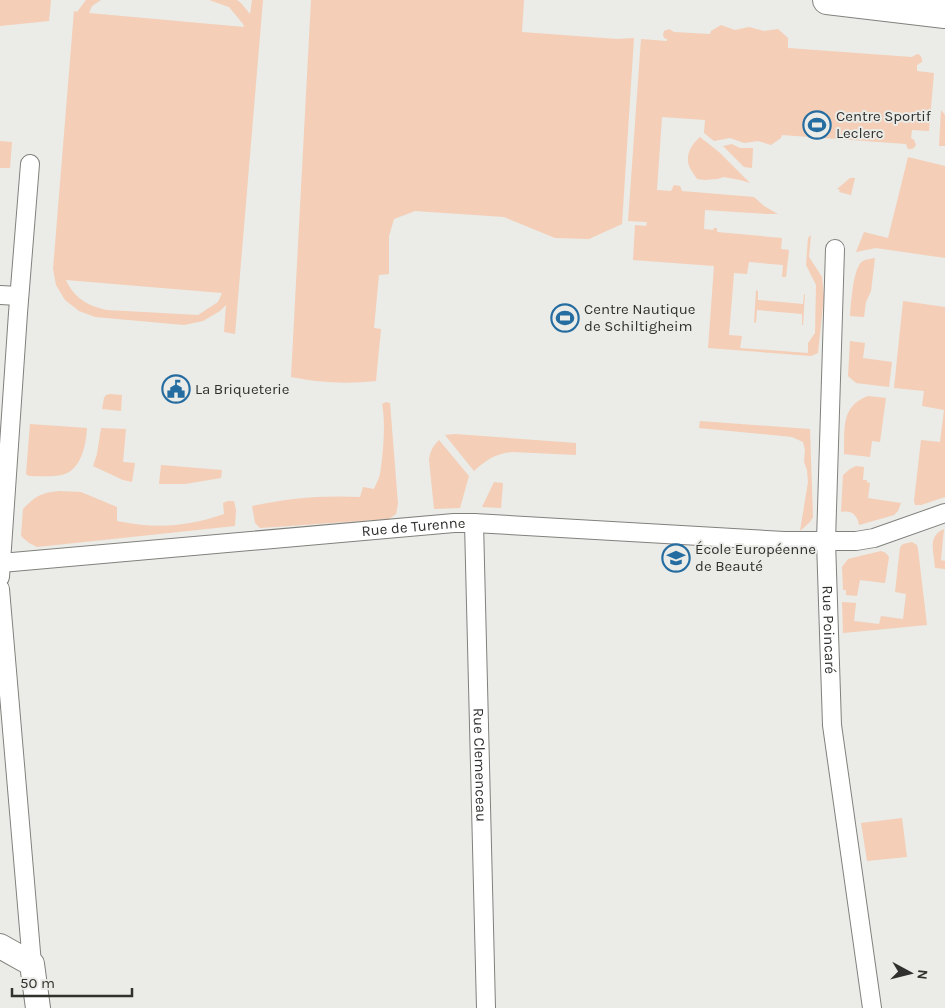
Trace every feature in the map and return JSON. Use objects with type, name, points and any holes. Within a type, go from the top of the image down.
[{"type":"highway","points":[[827,0],[944,15]]},
{"type":"street","points":[[1,570],[19,296],[30,164]]},
{"type":"street","name":"Rue Poincaré","points":[[835,249],[826,541],[832,725],[872,1008]]},
{"type":"street","points":[[0,295],[19,296]]},
{"type":"street","name":"Rue de Turenne","points":[[1,570],[454,523],[775,540],[856,541],[874,538],[945,513]]},
{"type":"street","name":"Rue Clemenceau","points":[[474,523],[486,1008]]},
{"type":"street","points":[[0,589],[32,964],[38,1008]]},
{"type":"street","points":[[0,946],[32,964]]},
{"type":"shaded area","points":[[0,0],[51,0],[49,21],[0,26]]},
{"type":"shaded area","points":[[86,0],[101,0],[92,6],[89,13],[244,27],[229,7],[209,0],[237,0],[250,14],[252,0],[263,0],[235,334],[224,332],[226,305],[203,321],[184,325],[95,317],[79,311],[65,300],[56,285],[53,269],[74,11],[77,12]],"holes":[[[66,280],[222,293],[218,302],[198,315],[107,310],[82,300],[73,292]]]},
{"type":"shaded area","points":[[311,0],[524,0],[522,32],[617,39],[634,38],[622,224],[589,239],[555,238],[504,217],[415,211],[394,219],[389,236],[389,274],[379,275],[374,328],[381,329],[376,381],[334,382],[291,377]]},
{"type":"shaded area","name":"Centre Sportif Leclerc","points":[[721,25],[735,30],[749,27],[764,31],[778,29],[788,38],[788,48],[912,57],[917,54],[920,55],[922,62],[917,65],[917,71],[934,73],[929,131],[912,130],[911,138],[916,145],[912,149],[908,149],[906,144],[782,135],[781,138],[771,145],[758,141],[744,143],[730,138],[714,141],[704,133],[705,120],[662,117],[657,190],[671,191],[674,185],[680,186],[682,191],[754,197],[764,206],[778,214],[705,210],[704,229],[713,230],[717,228],[717,232],[782,238],[781,249],[789,250],[786,277],[782,277],[783,265],[749,262],[747,274],[734,273],[729,335],[742,336],[740,348],[808,353],[808,343],[815,333],[816,285],[806,265],[808,238],[811,235],[809,257],[822,277],[824,296],[818,353],[811,356],[708,348],[714,266],[633,260],[635,225],[646,226],[647,222],[628,221],[641,39],[667,41],[663,35],[664,31],[669,29],[674,32],[710,34],[711,31]]},
{"type":"shaded area","points":[[941,110],[945,115],[945,146],[939,146]]},
{"type":"shaded area","points":[[700,137],[719,152],[750,183],[724,177],[705,180],[697,179],[689,166],[688,154]]},
{"type":"shaded area","points":[[0,141],[12,142],[10,168],[0,168]]},
{"type":"shaded area","points":[[732,144],[740,148],[753,148],[752,168],[744,167],[723,146]]},
{"type":"shaded area","points":[[908,157],[945,166],[945,258],[876,248],[856,252],[864,232],[888,238]]},
{"type":"shaded area","points":[[850,178],[855,178],[851,195],[839,192],[840,190],[837,189]]},
{"type":"shaded area","points":[[875,258],[871,291],[866,302],[864,317],[850,316],[853,286],[857,270],[863,261]]},
{"type":"shaded area","points":[[756,290],[758,291],[758,300],[803,304],[805,294],[803,325],[802,314],[757,310],[756,323],[754,322]]},
{"type":"shaded area","points":[[903,301],[945,307],[945,497],[921,505],[915,505],[914,501],[921,440],[940,442],[944,410],[922,406],[924,391],[894,388]]},
{"type":"shaded area","points":[[850,341],[865,343],[863,358],[892,362],[889,387],[856,383],[848,376]]},
{"type":"shaded area","points":[[110,394],[122,395],[121,411],[102,409],[104,398]]},
{"type":"shaded area","points":[[868,396],[886,398],[880,442],[872,441],[870,457],[844,454],[848,412],[859,400]]},
{"type":"shaded area","points":[[390,403],[398,504],[396,514],[389,519],[260,528],[255,523],[252,506],[306,498],[360,497],[363,487],[374,489],[380,476],[384,429],[382,404]]},
{"type":"shaded area","points":[[700,421],[810,429],[813,517],[810,522],[800,531],[808,482],[803,442],[792,437],[699,428]]},
{"type":"shaded area","points":[[30,424],[87,428],[82,456],[74,468],[58,476],[29,476],[26,474]]},
{"type":"shaded area","points":[[101,428],[126,429],[123,462],[135,463],[132,482],[123,480],[93,466]]},
{"type":"shaded area","points":[[455,434],[576,443],[576,455],[513,452],[492,458],[474,471],[445,435]]},
{"type":"shaded area","points":[[439,440],[469,476],[460,508],[434,509],[429,460],[432,449]]},
{"type":"shaded area","points":[[161,465],[222,470],[221,478],[185,484],[159,484]]},
{"type":"shaded area","points":[[856,466],[864,467],[863,480],[867,480],[870,483],[868,498],[901,503],[894,515],[859,525],[857,518],[853,514],[841,512],[843,475]]},
{"type":"shaded area","points":[[494,482],[503,483],[501,508],[482,507]]},
{"type":"shaded area","points":[[59,491],[81,492],[117,507],[117,521],[158,526],[197,522],[224,514],[223,503],[234,501],[236,510],[235,526],[37,547],[21,536],[23,509],[39,496]]},
{"type":"shaded area","points":[[944,529],[941,560],[945,561],[945,569],[935,568],[933,540]]},
{"type":"shaded area","points":[[912,542],[917,545],[918,549],[927,625],[843,633],[842,602],[856,603],[854,621],[879,624],[881,616],[903,619],[906,594],[895,592],[900,547],[903,544]]},
{"type":"shaded area","points":[[881,551],[889,557],[885,583],[860,580],[857,596],[846,595],[846,590],[843,590],[842,567],[848,559]]},
{"type":"shaded area","points":[[902,818],[907,857],[867,861],[861,823]]},
{"type":"place","name":"Centre Sportif Leclerc","points":[[817,125]]},
{"type":"place","name":"Centre Nautique de Schiltigheim","points":[[565,318]]},
{"type":"place","name":"La Briqueterie","points":[[176,389]]},
{"type":"place","name":"École Européenne de Beauté","points":[[676,558]]}]
